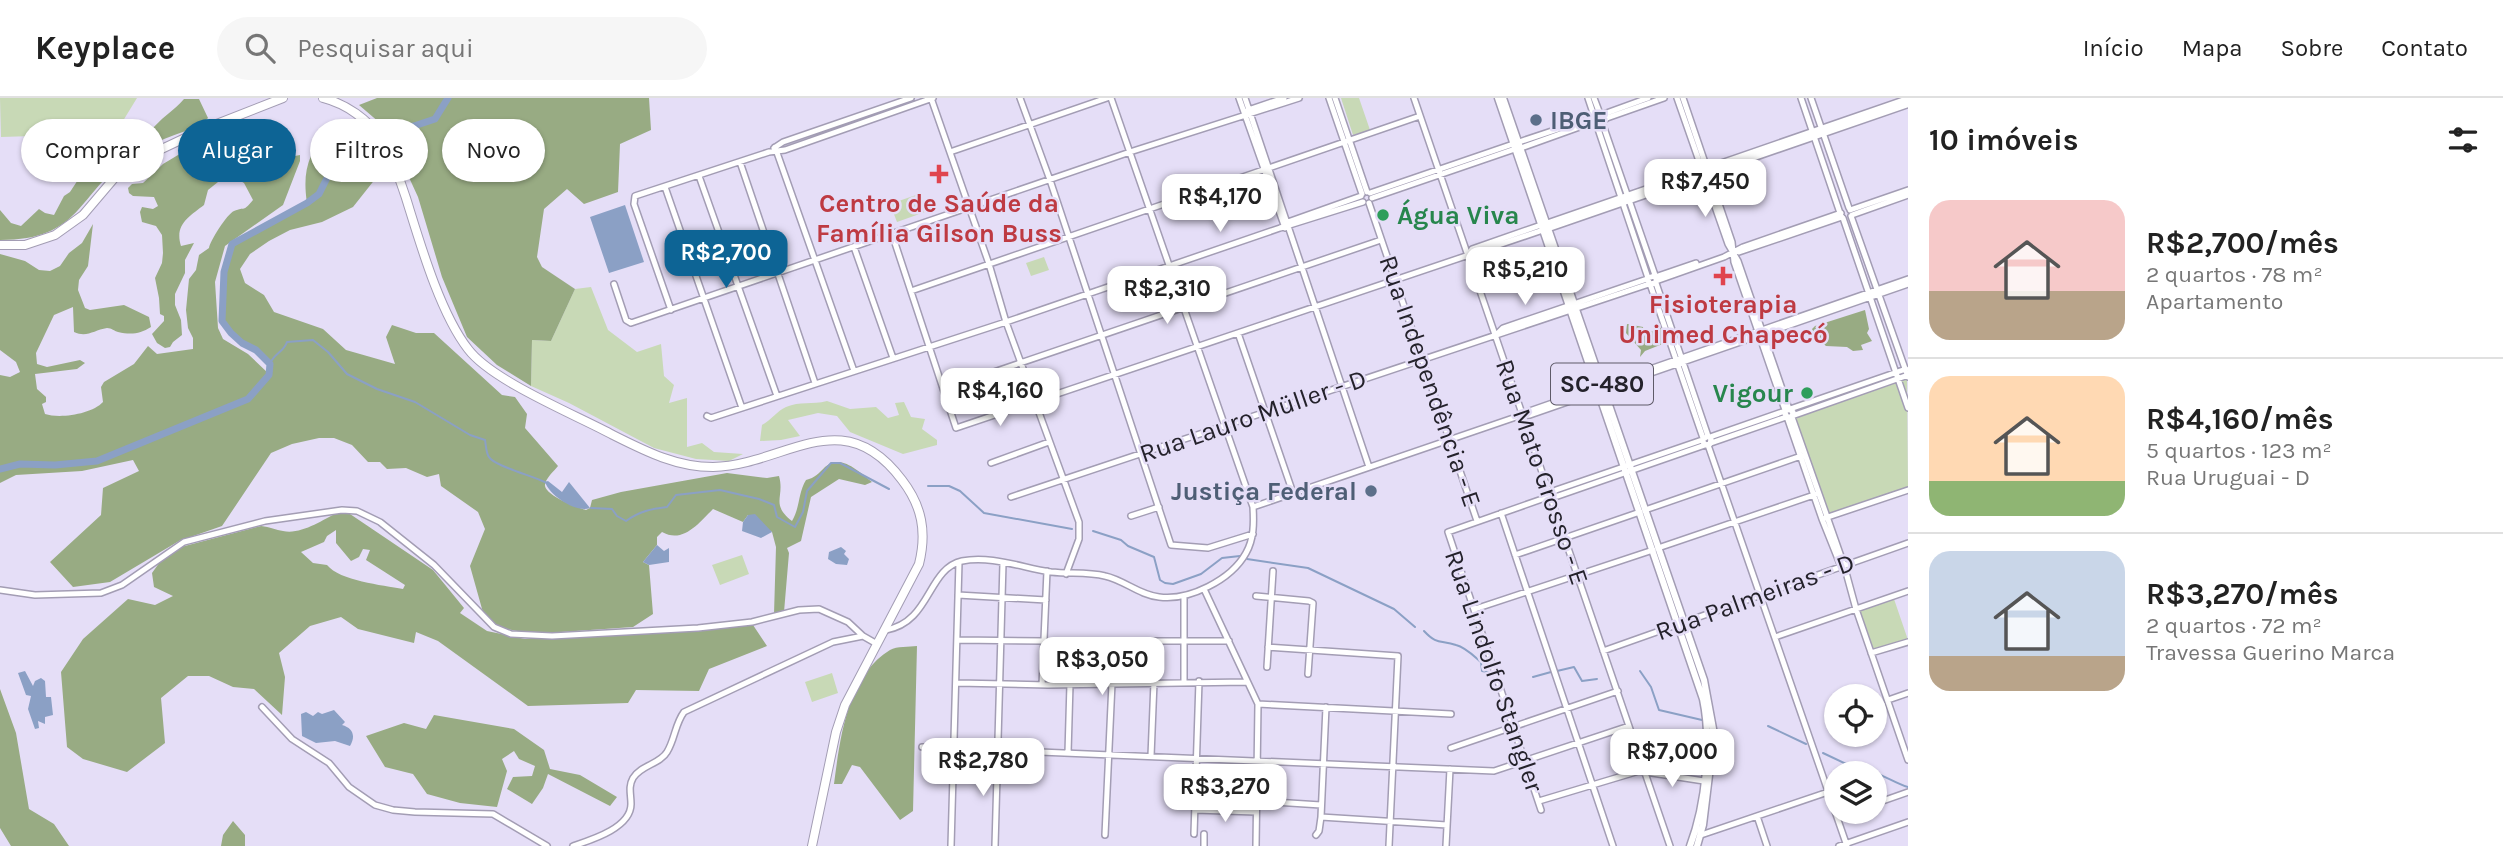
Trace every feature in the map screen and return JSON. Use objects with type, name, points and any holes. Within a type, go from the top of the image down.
[{"type":"highway","points":[[0,245],[25,245],[55,235],[83,215],[117,175],[132,163],[204,129],[283,98]]},
{"type":"highway","points":[[323,98],[360,116],[386,146],[398,172],[454,328],[470,352],[486,366],[513,383],[659,458],[690,465],[731,465],[832,439],[862,445],[889,465],[911,492],[921,516],[924,538],[919,564],[845,705],[836,732],[812,846]]},
{"type":"main road","points":[[1497,98],[1517,146]]},
{"type":"main road","points":[[1503,98],[1572,307]]},
{"type":"main road","points":[[1545,227],[1908,102]]},
{"type":"main road","name":"SC-480","points":[[1572,307],[1681,624],[1699,663],[1713,718],[1714,734],[1697,846]]},
{"type":"main road","name":"SC-480","points":[[1690,846],[1707,781]]},
{"type":"street","points":[[671,310],[634,204],[635,196],[769,152],[911,98]]},
{"type":"street","points":[[776,149],[932,98],[1006,322],[1075,510],[1080,532],[1066,574]]},
{"type":"street","points":[[1020,98],[1173,546],[1208,548],[1252,534]]},
{"type":"street","points":[[886,630],[896,628],[914,617],[945,571],[959,562],[1003,563],[1066,574],[1104,576],[1156,597],[1184,596],[1204,589],[1238,564],[1245,554],[1252,534],[1253,507],[1109,98],[950,152]]},
{"type":"street","points":[[1239,98],[1369,467]]},
{"type":"street","points":[[1245,98],[1246,114]]},
{"type":"street","points":[[614,284],[626,320],[631,323],[1286,99],[1299,98]]},
{"type":"street","name":"Rua Independência - E","points":[[1329,98],[1347,142]]},
{"type":"street","name":"Rua Independência - E","points":[[1335,98],[1354,163],[1478,521]]},
{"type":"street","name":"Rua Mato Grosso - E","points":[[1414,98],[1671,846]]},
{"type":"street","points":[[1588,98],[1598,118]]},
{"type":"street","points":[[1594,98],[1624,200],[1824,781]]},
{"type":"street","points":[[1598,118],[1648,98]]},
{"type":"street","points":[[707,416],[711,418],[1006,322],[1598,118],[1664,98]]},
{"type":"street","points":[[1677,98],[1691,130],[1802,456],[1905,743],[1908,760]]},
{"type":"street","points":[[1683,98],[1691,130]]},
{"type":"street","points":[[1801,98],[1908,408]]},
{"type":"street","points":[[1478,521],[1558,496],[1587,482],[1907,373],[1811,98]]},
{"type":"street","points":[[911,291],[1420,116]]},
{"type":"street","points":[[776,149],[854,371]]},
{"type":"street","points":[[740,162],[815,383]]},
{"type":"street","points":[[699,176],[777,396]]},
{"type":"street","points":[[665,187],[741,408]]},
{"type":"street","points":[[1842,215],[1908,192]]},
{"type":"street","points":[[1842,215],[1843,209],[1850,212]]},
{"type":"street","name":"Rua Lauro Müller - D","points":[[1011,497],[1842,215]]},
{"type":"street","points":[[892,234],[956,428],[1545,227]]},
{"type":"street","points":[[944,388],[1381,240]]},
{"type":"street","points":[[854,247],[893,358]]},
{"type":"street","points":[[1856,256],[1865,253]]},
{"type":"street","points":[[1878,292],[1908,279]]},
{"type":"street","points":[[1253,507],[1869,295],[1908,284]]},
{"type":"street","points":[[1883,336],[1893,332]]},
{"type":"street","points":[[1238,333],[1293,493]]},
{"type":"street","points":[[991,463],[1049,442]]},
{"type":"street","points":[[1514,555],[1802,456]]},
{"type":"street","points":[[1824,519],[1908,491]]},
{"type":"street","points":[[1475,609],[1816,495]]},
{"type":"street","points":[[1131,516],[1159,507]]},
{"type":"street","points":[[0,590],[35,595],[101,593],[122,585],[184,542],[265,521],[342,510],[357,511],[380,522],[434,565],[494,627],[511,634],[552,636],[698,628],[752,622],[799,610],[819,609],[848,622],[877,644]]},
{"type":"street","points":[[1501,513],[1613,846]]},
{"type":"street","name":"Rua Lindolfo Stangler","points":[[1478,521],[1448,531],[1541,810]]},
{"type":"street","name":"Rua Palmeiras - D","points":[[1603,650],[1908,543]]},
{"type":"street","points":[[951,846],[959,562]]},
{"type":"street","points":[[995,846],[1003,563]]},
{"type":"street","points":[[1042,685],[1047,571]]},
{"type":"street","points":[[1267,667],[1273,571]]},
{"type":"street","points":[[1204,589],[1258,704],[1256,846]]},
{"type":"street","points":[[1774,637],[1908,591]]},
{"type":"street","points":[[958,595],[1046,600]]},
{"type":"street","points":[[1184,596],[1184,682]]},
{"type":"street","points":[[1256,596],[1313,603],[1308,674]]},
{"type":"street","points":[[573,846],[604,833],[626,818],[631,805],[629,792],[632,780],[637,772],[667,752],[684,712],[833,642],[863,636]]},
{"type":"street","points":[[958,640],[1044,640]]},
{"type":"street","points":[[1128,641],[1229,641]]},
{"type":"street","points":[[1871,653],[1908,642]]},
{"type":"street","points":[[1268,647],[1398,656],[1389,846]]},
{"type":"street","points":[[1194,834],[1199,681]]},
{"type":"street","points":[[1151,755],[1154,682]]},
{"type":"street","points":[[957,683],[1042,685],[1247,682]]},
{"type":"street","points":[[1068,753],[1070,684]]},
{"type":"street","points":[[1105,835],[1112,684]]},
{"type":"street","points":[[1451,748],[1618,691]]},
{"type":"street","points":[[1888,701],[1908,694]]},
{"type":"street","points":[[1258,704],[1451,714]]},
{"type":"street","points":[[262,707],[292,739],[329,763],[349,787],[375,805],[415,812],[493,814],[547,846]]},
{"type":"street","points":[[1316,835],[1321,817],[1326,707]]},
{"type":"street","points":[[922,747],[1494,771],[1629,726]]},
{"type":"street","points":[[1446,846],[1450,769]]},
{"type":"street","points":[[1539,801],[1626,773],[1644,772],[1707,781]]},
{"type":"street","points":[[1887,799],[1908,792]]},
{"type":"street","points":[[1700,835],[1824,793]]},
{"type":"street","points":[[1257,801],[1321,805]]},
{"type":"street","points":[[1195,810],[1256,811]]},
{"type":"street","points":[[1757,816],[1767,846]]},
{"type":"street","points":[[1321,817],[1447,825]]},
{"type":"street","points":[[1839,846],[1908,822]]},
{"type":"street","points":[[1839,824],[1846,845]]},
{"type":"street","points":[[1204,834],[1204,846]]},
{"type":"green space","points":[[0,98],[137,98],[124,119],[21,119],[21,136],[1,137]]},
{"type":"green space","points":[[377,98],[649,98],[651,130],[620,144],[618,192],[584,204],[567,189],[544,209],[537,257],[542,267],[575,289],[551,341],[532,340],[531,386],[497,365],[467,337],[442,277],[411,182],[428,182],[428,119],[375,119],[359,105]]},
{"type":"green space","points":[[1341,98],[1359,98],[1370,130],[1353,135]]},
{"type":"green space","points":[[184,99],[199,99],[208,118],[178,119],[178,134],[164,139],[162,119]]},
{"type":"green space","points":[[178,155],[178,182],[218,182],[208,190],[204,205],[185,221],[180,232],[181,246],[194,243],[185,260],[185,273],[175,294],[182,335],[170,347],[165,348],[157,343],[152,334],[164,321],[164,316],[160,314],[155,278],[162,263],[162,235],[156,226],[142,222],[140,212],[142,207],[153,209],[158,206],[154,197],[133,196],[128,188],[132,184],[164,182],[164,163]]},
{"type":"green space","points":[[300,155],[296,171],[296,156]]},
{"type":"green space","points":[[310,158],[310,182],[373,182],[353,207],[322,222],[290,230],[250,254],[240,269],[245,283],[264,295],[274,312],[323,329],[346,350],[395,364],[386,337],[392,325],[416,333],[434,333],[502,395],[515,397],[527,414],[525,428],[558,466],[545,486],[562,501],[586,510],[590,508],[592,500],[621,492],[727,473],[767,478],[779,476],[780,505],[792,521],[806,480],[831,463],[850,465],[872,482],[865,485],[839,479],[811,497],[801,541],[787,548],[789,553],[784,612],[774,614],[776,547],[772,532],[748,515],[743,522],[713,509],[684,534],[670,535],[662,532],[657,537],[657,545],[643,562],[649,565],[653,614],[633,627],[533,634],[501,628],[484,616],[470,566],[485,529],[478,512],[441,486],[439,474],[427,477],[406,468],[387,469],[380,462],[368,462],[352,445],[334,438],[319,438],[292,444],[271,453],[222,526],[179,541],[110,582],[73,587],[50,562],[101,515],[103,488],[139,471],[133,460],[82,471],[16,475],[0,483],[0,375],[10,377],[20,372],[16,362],[0,350],[0,254],[25,261],[39,270],[50,271],[60,266],[69,253],[82,243],[93,224],[88,266],[79,280],[78,290],[85,308],[90,310],[124,305],[149,317],[151,327],[139,332],[123,333],[107,328],[83,334],[74,332],[73,307],[54,315],[36,353],[37,364],[47,367],[80,360],[85,363],[77,369],[35,374],[37,389],[46,397],[46,402],[42,404],[45,414],[67,416],[84,412],[103,402],[101,387],[104,382],[134,364],[148,346],[157,354],[193,349],[186,310],[189,279],[196,270],[199,255],[209,248],[227,217],[234,211],[245,208],[253,200],[242,182],[292,182],[283,205],[225,246],[215,282],[218,328],[223,339],[248,354],[269,374],[270,364],[256,350],[242,343],[222,321],[224,272],[232,244],[307,203],[305,181]]},
{"type":"green space","points":[[77,182],[103,182],[63,224],[27,238],[0,240],[0,210],[11,223],[21,226],[39,209],[54,215],[64,196]]},
{"type":"green space","points":[[919,194],[925,212],[897,222],[890,204]]},
{"type":"green space","points":[[1044,257],[1049,270],[1031,276],[1026,263]]},
{"type":"green space","points":[[591,287],[608,330],[637,352],[661,344],[664,376],[674,385],[669,403],[687,398],[687,447],[702,443],[714,452],[743,454],[729,461],[696,459],[654,448],[531,386],[532,340],[551,341],[575,289]]},
{"type":"green space","points":[[1865,310],[1869,329],[1867,333],[1872,341],[1861,345],[1863,350],[1826,346],[1815,336],[1812,329],[1815,326]]},
{"type":"green space","points":[[1627,324],[1643,327],[1644,332],[1662,328],[1665,343],[1645,351],[1640,357],[1641,350],[1626,333]]},
{"type":"green space","points":[[1907,376],[1908,487],[1827,514],[1795,418],[1896,383]]},
{"type":"green space","points":[[827,401],[850,409],[876,407],[888,418],[899,415],[895,403],[904,402],[911,417],[925,419],[922,429],[937,440],[937,445],[903,454],[850,432],[837,416],[818,413],[788,420],[800,436],[760,441],[762,425],[783,409],[796,404]]},
{"type":"green space","points":[[337,513],[350,514],[433,570],[464,608],[460,613],[487,631],[525,639],[753,625],[767,646],[709,669],[699,691],[636,690],[628,703],[528,706],[438,641],[416,632],[414,643],[358,629],[341,617],[310,626],[279,653],[285,677],[282,715],[254,689],[233,687],[209,676],[188,676],[161,698],[165,743],[127,772],[83,759],[67,747],[61,672],[83,639],[128,599],[155,605],[173,596],[154,587],[152,573],[162,559],[181,547],[261,526],[297,531]],"holes":[[[336,530],[336,543],[351,561],[359,557],[363,549],[370,550],[366,560],[405,585],[403,589],[351,579],[327,565],[313,563],[301,552],[324,542],[327,536]]]},
{"type":"green space","points":[[742,555],[749,574],[720,585],[712,565]]},
{"type":"green space","points":[[1894,599],[1908,640],[1874,651],[1860,611]]},
{"type":"green space","points":[[917,646],[913,811],[900,820],[860,767],[852,765],[842,784],[834,784],[848,710],[864,676],[875,661],[890,650]]},
{"type":"green space","points":[[832,673],[838,693],[812,702],[805,682]]},
{"type":"green space","points":[[0,689],[16,733],[29,809],[54,824],[69,846],[11,846],[0,828]]},
{"type":"green space","points":[[434,715],[514,729],[544,750],[550,769],[580,775],[617,797],[610,806],[548,774],[543,788],[532,804],[507,789],[513,777],[532,776],[535,766],[519,759],[514,751],[502,759],[507,771],[497,807],[460,803],[427,794],[413,774],[385,767],[366,736],[404,723],[426,729]]},
{"type":"green space","points":[[1235,767],[1252,767],[1252,789],[1234,788]]},
{"type":"green space","points":[[233,821],[245,835],[245,846],[221,846],[223,835]]},
{"type":"water","points":[[625,205],[644,262],[609,273],[590,217]]},
{"type":"water","points":[[548,481],[562,492],[569,482],[590,508],[578,508],[564,502],[552,493],[545,482]]},
{"type":"water","points":[[755,514],[772,532],[761,538],[742,531],[743,522],[748,515]]},
{"type":"water","points":[[657,545],[664,551],[669,548],[669,562],[649,565],[643,562]]},
{"type":"water","points":[[841,547],[849,559],[847,565],[836,564],[828,559],[829,552]]},
{"type":"water","points":[[25,671],[33,686],[35,681],[41,678],[45,681],[46,697],[51,697],[53,715],[45,717],[45,724],[38,721],[39,728],[35,729],[28,709],[31,696],[26,695],[18,673]]},
{"type":"water","points":[[334,710],[345,722],[342,725],[352,733],[350,746],[335,741],[316,743],[302,736],[301,714],[306,712],[313,716],[318,712],[322,714]]},
{"type":"waterway","points":[[0,469],[20,464],[55,465],[97,461],[248,399],[269,375],[270,364],[256,350],[242,343],[222,321],[224,272],[232,244],[319,194],[336,160],[353,148],[392,130],[435,119],[448,98]]},
{"type":"waterway","points":[[270,364],[287,342],[313,340],[328,352],[347,374],[377,389],[415,402],[470,435],[485,440],[487,453],[492,460],[547,483]]},
{"type":"waterway","points":[[591,508],[612,509],[626,521],[646,511],[667,507],[676,495],[720,490],[774,505],[777,517],[795,527],[803,512],[807,491],[831,463],[840,463],[889,489]]},
{"type":"waterway","points":[[928,486],[949,486],[960,491],[984,513],[1072,529]]},
{"type":"waterway","points":[[1093,531],[1121,540],[1128,546],[1154,557],[1160,580],[1165,583],[1173,584],[1201,574],[1222,558],[1240,556]]},
{"type":"waterway","points":[[1247,559],[1308,568],[1394,609],[1415,627]]},
{"type":"waterway","points":[[1424,631],[1436,640],[1466,650],[1481,662],[1482,671],[1492,673]]},
{"type":"waterway","points":[[1557,671],[1574,667],[1582,681],[1597,679]]},
{"type":"waterway","points":[[1640,671],[1651,687],[1659,710],[1702,720]]},
{"type":"waterway","points":[[1533,677],[1551,672]]},
{"type":"waterway","points":[[1768,726],[1806,744]]},
{"type":"waterway","points":[[1823,753],[1861,771],[1872,772],[1908,787]]},
{"type":"place","name":"IBGE","points":[[1536,120]]},
{"type":"place","name":"Centro de Saúde da Família Gilson Buss","points":[[939,174]]},
{"type":"place","name":"Água Viva","points":[[1383,215]]},
{"type":"place","name":"Fisioterapia Unimed Chapecó","points":[[1723,276]]},
{"type":"place","name":"Vigour","points":[[1807,393]]},
{"type":"place","name":"Justiça Federal","points":[[1371,491]]}]
